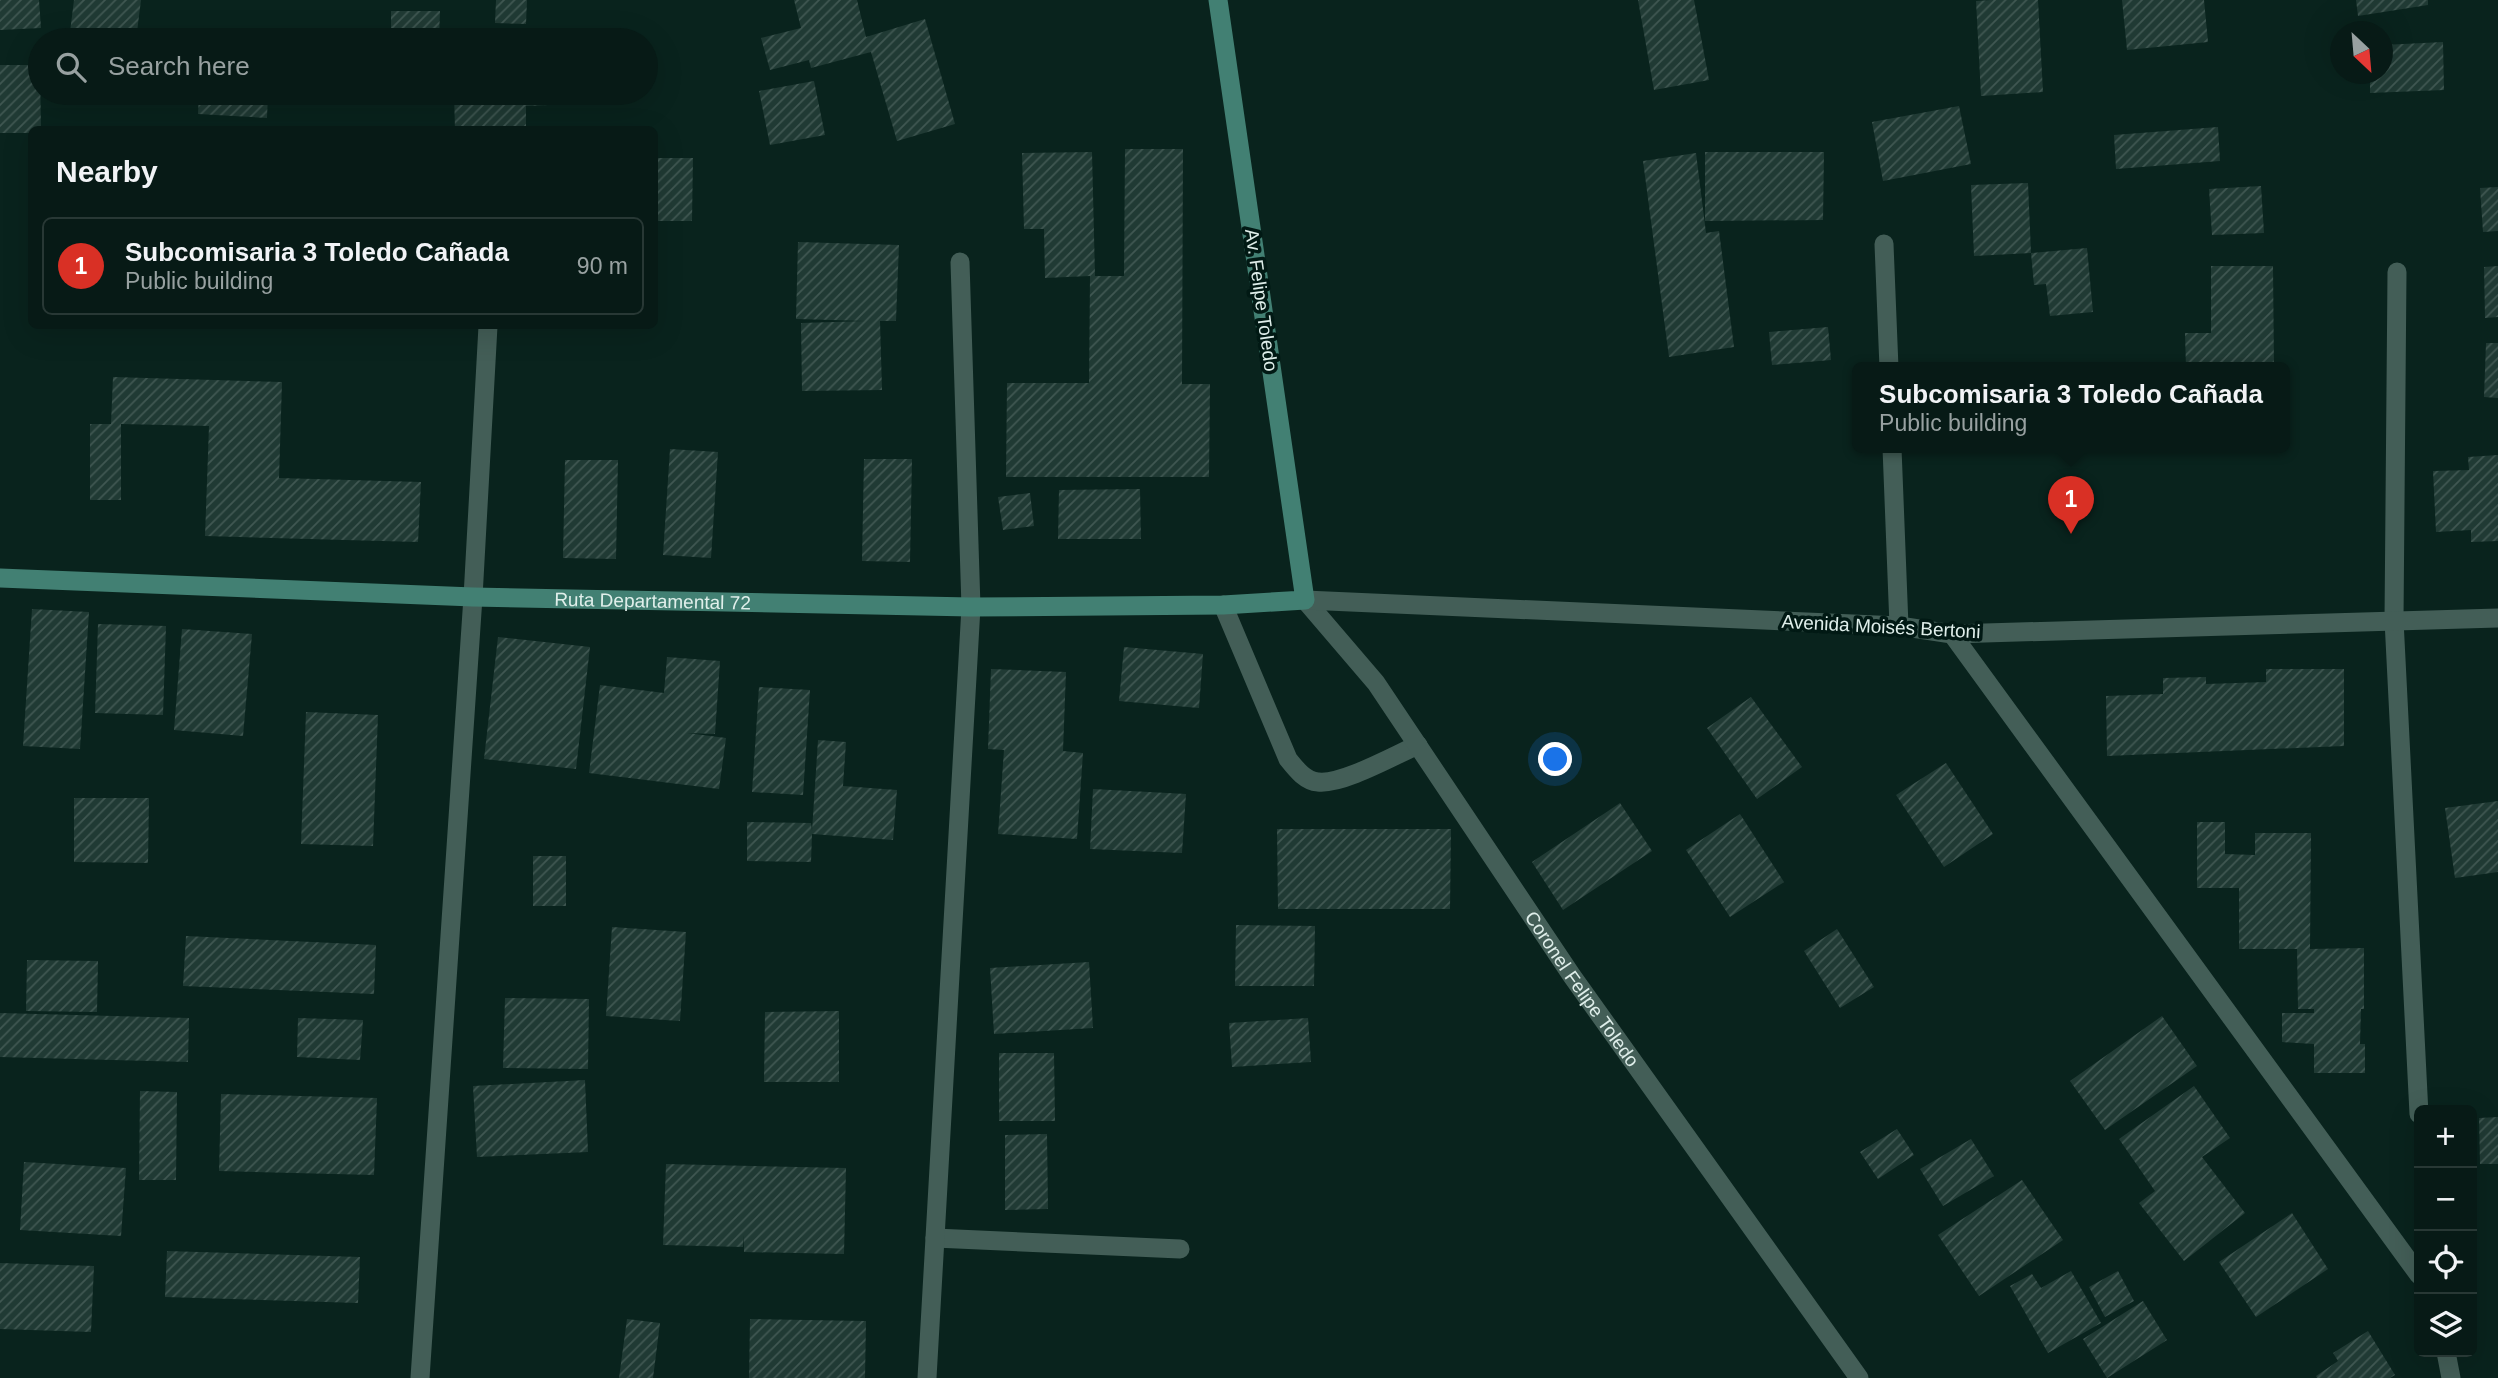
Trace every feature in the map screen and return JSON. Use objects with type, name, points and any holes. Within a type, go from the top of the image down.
[{"type":"main road","name":"Av. Felipe Toledo","points":[[1218,0],[1305,600]]},
{"type":"main road","name":"Ruta Departamental 72","points":[[0,578],[474,597],[971,607],[1223,605],[1305,600]]},
{"type":"street","points":[[1885,244],[1889,362]]},
{"type":"street","points":[[927,1378],[971,607],[960,262]]},
{"type":"street","points":[[2397,272],[2394,620],[2419,1105]]},
{"type":"street","points":[[420,1378],[474,597],[488,329]]},
{"type":"street","points":[[1892,453],[1899,626]]},
{"type":"street","name":"Avenida Moisés Bertoni","points":[[1305,600],[1899,626],[1952,634],[2498,618]]},
{"type":"street","name":"Coronel Felipe Toledo","points":[[1305,600],[1376,683],[1572,976],[1859,1378]]},
{"type":"street","points":[[1223,605],[1288,759],[1299,774],[1318,783],[1336,780],[1418,745]]},
{"type":"street","points":[[1952,634],[2414,1268]]},
{"type":"street","points":[[935,1238],[1180,1249]]},
{"type":"street","points":[[2447,1357],[2451,1378]]},
{"type":"building","points":[[0,0],[39,0],[41,28],[0,30]]},
{"type":"building","points":[[74,0],[141,0],[138,28],[70,28]]},
{"type":"building","points":[[496,0],[527,0],[526,24],[495,23]]},
{"type":"building","points":[[794,0],[857,0],[866,37],[925,19],[955,124],[897,141],[871,52],[811,68],[809,60],[770,70],[761,38],[801,28]]},
{"type":"building","points":[[1638,0],[1694,0],[1709,80],[1654,90]]},
{"type":"building","points":[[2038,0],[2043,92],[1981,96],[1976,1]]},
{"type":"building","points":[[2122,0],[2204,0],[2208,42],[2127,50]]},
{"type":"building","points":[[2356,0],[2428,0],[2428,5],[2358,16]]},
{"type":"building","points":[[391,11],[440,11],[439,28],[391,28]]},
{"type":"building","points":[[2443,42],[2444,90],[2370,93],[2370,84],[2393,84],[2393,44]]},
{"type":"building","points":[[0,65],[28,65],[28,105],[41,105],[41,126],[28,126],[28,133],[0,133]]},
{"type":"building","points":[[814,81],[825,135],[770,145],[759,91]]},
{"type":"building","points":[[198,105],[268,105],[267,118],[198,114]]},
{"type":"building","points":[[454,105],[548,105],[526,106],[526,126],[455,126]]},
{"type":"building","points":[[1959,106],[1971,164],[1883,181],[1872,122]]},
{"type":"building","points":[[2218,127],[2220,161],[2116,169],[2114,135]]},
{"type":"building","points":[[1125,149],[1183,149],[1182,384],[1210,384],[1209,477],[1006,477],[1007,383],[1089,383],[1090,276],[1045,278],[1044,229],[1024,229],[1022,153],[1092,152],[1095,276],[1124,276]]},
{"type":"building","points":[[1705,152],[1824,152],[1823,220],[1705,221]]},
{"type":"building","points":[[1696,153],[1706,233],[1719,231],[1734,347],[1669,357],[1643,161]]},
{"type":"building","points":[[658,158],[693,158],[692,221],[658,221]]},
{"type":"building","points":[[2028,183],[2031,253],[1974,256],[1971,185]]},
{"type":"building","points":[[2261,186],[2264,233],[2212,235],[2209,189]]},
{"type":"building","points":[[2498,187],[2498,231],[2483,232],[2480,188]]},
{"type":"building","points":[[798,242],[899,245],[896,321],[880,321],[882,390],[802,391],[801,323],[866,321],[796,319]]},
{"type":"building","points":[[2087,248],[2093,312],[2050,316],[2046,284],[2034,285],[2031,253]]},
{"type":"building","points":[[2211,266],[2273,266],[2274,362],[2186,362],[2185,333],[2211,333]]},
{"type":"building","points":[[2498,266],[2498,317],[2485,318],[2484,267]]},
{"type":"building","points":[[1828,327],[1831,360],[1772,365],[1769,332]]},
{"type":"building","points":[[2486,343],[2498,343],[2498,398],[2484,397]]},
{"type":"building","points":[[113,377],[282,382],[279,478],[421,482],[418,542],[205,536],[209,426],[121,424],[121,500],[90,500],[90,424],[111,424]]},
{"type":"building","points":[[670,449],[718,452],[711,558],[663,555]]},
{"type":"building","points":[[2498,455],[2498,541],[2471,542],[2471,530],[2436,532],[2433,471],[2469,470],[2468,457]]},
{"type":"building","points":[[864,459],[912,459],[910,562],[862,561]]},
{"type":"building","points":[[565,460],[618,460],[616,559],[563,558]]},
{"type":"building","points":[[1140,489],[1141,539],[1058,539],[1059,490]]},
{"type":"building","points":[[1030,493],[1034,526],[1003,530],[998,497]]},
{"type":"building","points":[[32,609],[89,612],[80,749],[23,746]]},
{"type":"building","points":[[98,624],[166,626],[163,715],[95,713]]},
{"type":"building","points":[[182,629],[252,634],[243,736],[174,730]]},
{"type":"building","points":[[498,637],[590,647],[576,769],[484,759]]},
{"type":"building","points":[[1124,647],[1203,654],[1199,708],[1119,701]]},
{"type":"building","points":[[667,657],[720,661],[715,734],[687,733],[726,738],[719,789],[589,773],[600,685],[664,693]]},
{"type":"building","points":[[991,669],[1066,672],[1063,751],[1083,753],[1077,839],[998,834],[1004,750],[988,749]]},
{"type":"building","points":[[2266,669],[2344,669],[2344,746],[2107,756],[2106,696],[2163,694],[2163,678],[2206,677],[2206,684],[2266,682]]},
{"type":"building","points":[[759,687],[810,690],[803,795],[752,792]]},
{"type":"building","points":[[1751,697],[1802,767],[1757,799],[1707,728]]},
{"type":"building","points":[[306,712],[378,715],[373,846],[301,844]]},
{"type":"building","points":[[818,740],[846,742],[843,786],[897,790],[893,840],[812,834],[811,862],[747,861],[747,822],[811,823],[812,831]]},
{"type":"building","points":[[1946,763],[1993,834],[1944,867],[1896,795]]},
{"type":"building","points":[[1093,789],[1186,794],[1182,853],[1090,849]]},
{"type":"building","points":[[74,798],[149,798],[148,863],[74,862]]},
{"type":"building","points":[[2498,801],[2498,872],[2455,878],[2445,808]]},
{"type":"building","points":[[1620,803],[1652,851],[1563,910],[1532,862]]},
{"type":"building","points":[[1740,814],[1784,882],[1730,917],[1686,850]]},
{"type":"building","points":[[2197,822],[2225,822],[2225,854],[2255,855],[2255,833],[2311,833],[2310,949],[2364,948],[2364,1009],[2361,1009],[2360,1044],[2365,1044],[2365,1073],[2314,1073],[2314,1044],[2282,1042],[2282,1013],[2314,1013],[2314,1009],[2298,1009],[2297,949],[2239,949],[2239,888],[2197,888]]},
{"type":"building","points":[[1277,829],[1451,829],[1450,909],[1278,909]]},
{"type":"building","points":[[533,856],[566,856],[566,906],[533,906]]},
{"type":"building","points":[[1236,925],[1315,926],[1314,986],[1235,986]]},
{"type":"building","points":[[612,927],[686,932],[680,1021],[606,1016]]},
{"type":"building","points":[[1837,929],[1874,987],[1840,1008],[1804,951]]},
{"type":"building","points":[[186,936],[376,945],[374,994],[183,986]]},
{"type":"building","points":[[27,960],[98,961],[97,1012],[26,1011]]},
{"type":"building","points":[[1089,962],[1093,1028],[994,1034],[990,968]]},
{"type":"building","points":[[505,998],[589,999],[588,1069],[503,1068]]},
{"type":"building","points":[[839,1011],[839,1082],[764,1082],[765,1012]]},
{"type":"building","points":[[0,1013],[189,1018],[188,1062],[0,1057]]},
{"type":"building","points":[[2162,1016],[2197,1066],[2105,1130],[2070,1081]]},
{"type":"building","points":[[298,1018],[363,1020],[360,1060],[297,1057]]},
{"type":"building","points":[[1308,1018],[1311,1062],[1232,1067],[1229,1023]]},
{"type":"building","points":[[999,1053],[1054,1053],[1055,1121],[999,1121]]},
{"type":"building","points":[[585,1080],[588,1152],[477,1157],[473,1086]]},
{"type":"building","points":[[2194,1086],[2230,1138],[2202,1157],[2245,1213],[2184,1261],[2139,1203],[2155,1191],[2119,1139]]},
{"type":"building","points":[[140,1091],[177,1092],[176,1180],[139,1180]]},
{"type":"building","points":[[221,1094],[377,1098],[374,1175],[219,1171]]},
{"type":"building","points":[[2498,1117],[2498,1164],[2480,1164],[2479,1118]]},
{"type":"building","points":[[1897,1129],[1914,1155],[1878,1179],[1860,1152]]},
{"type":"building","points":[[1047,1134],[1048,1209],[1005,1210],[1005,1135]]},
{"type":"building","points":[[1971,1139],[1994,1176],[1943,1206],[1920,1169]]},
{"type":"building","points":[[24,1162],[126,1168],[121,1236],[20,1230]]},
{"type":"building","points":[[666,1164],[846,1168],[844,1254],[744,1252],[744,1235],[743,1247],[663,1245]]},
{"type":"building","points":[[2022,1180],[2063,1240],[1979,1296],[1938,1235]]},
{"type":"building","points":[[2292,1213],[2328,1269],[2256,1317],[2219,1262]]},
{"type":"building","points":[[167,1251],[360,1257],[358,1303],[165,1297]]},
{"type":"building","points":[[0,1263],[94,1266],[91,1332],[0,1329]]},
{"type":"building","points":[[2071,1271],[2101,1323],[2048,1353],[2010,1286],[2032,1274],[2041,1288]]},
{"type":"building","points":[[2118,1271],[2134,1301],[2105,1317],[2089,1287]]},
{"type":"building","points":[[2143,1301],[2167,1340],[2107,1378],[2083,1339]]},
{"type":"building","points":[[627,1319],[660,1323],[653,1378],[619,1378]]},
{"type":"building","points":[[750,1319],[866,1321],[865,1378],[749,1378]]},
{"type":"building","points":[[2368,1331],[2395,1375],[2390,1378],[2317,1378],[2316,1376],[2338,1361],[2333,1353]]},
{"type":"place","name":"Subcomisaria 3 Toledo Cañada","points":[[2071,534]]}]
